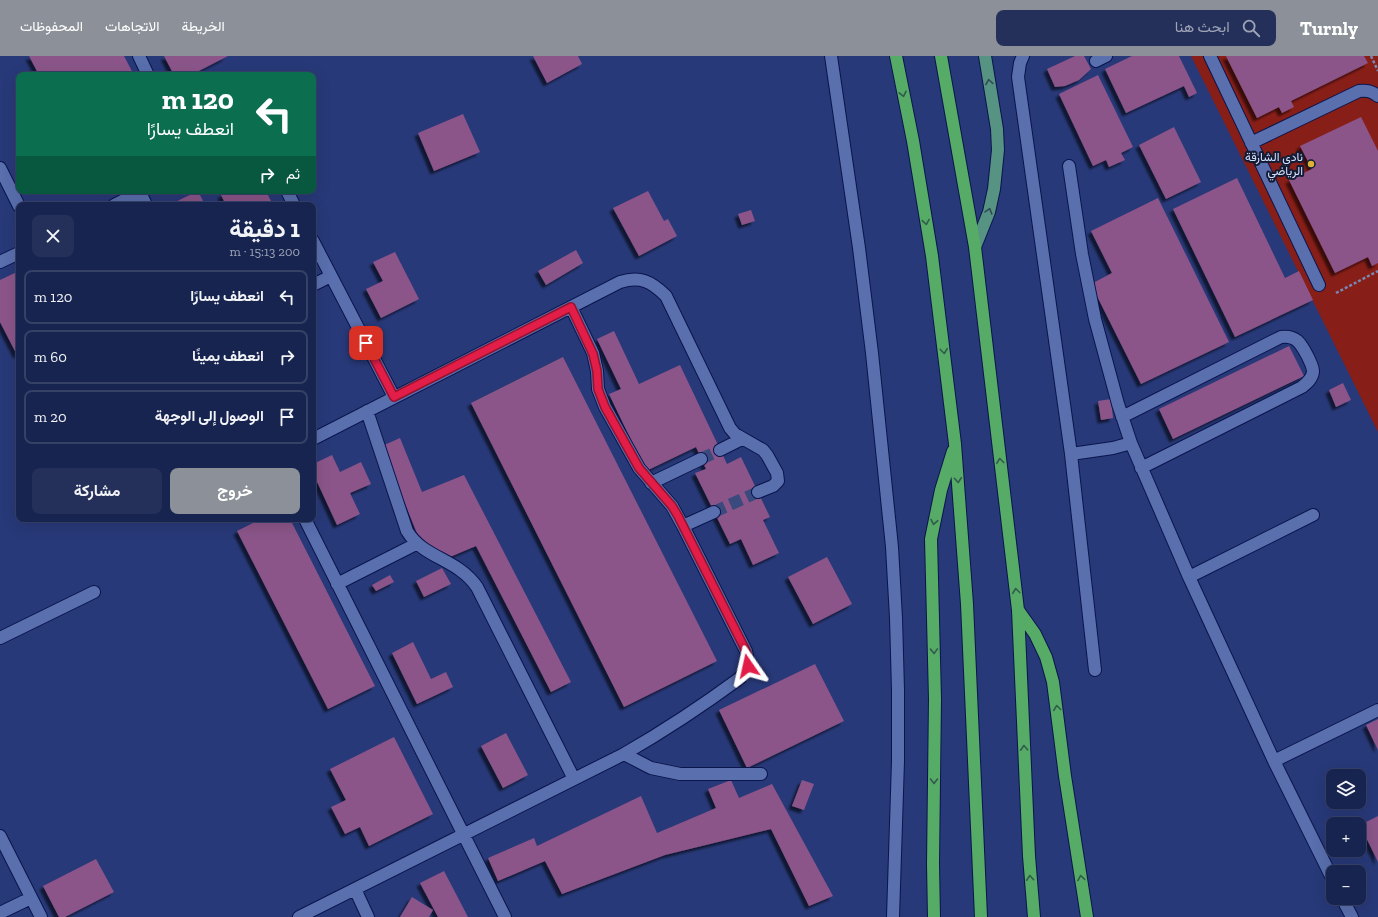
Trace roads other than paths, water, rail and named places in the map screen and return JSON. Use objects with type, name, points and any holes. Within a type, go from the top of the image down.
[{"type":"highway","points":[[896,56],[913,141],[932,256],[955,444],[967,604],[981,917]]},
{"type":"highway","points":[[941,56],[975,247],[1018,610],[1029,856],[1034,917]]},
{"type":"highway","points":[[934,917],[933,864],[935,699],[931,539],[941,490],[955,444]]},
{"type":"highway","points":[[1018,610],[1035,634],[1046,657],[1053,682],[1065,776],[1087,917]]},
{"type":"main road","points":[[975,247],[989,212],[998,150],[997,129],[987,58]]},
{"type":"street","points":[[139,56],[147,72]]},
{"type":"street","points":[[831,56],[861,262],[892,547],[898,690],[898,761],[893,917]]},
{"type":"street","points":[[1023,56],[1018,70],[1018,77],[1071,454],[1095,670]]},
{"type":"street","points":[[1210,56],[1319,285]]},
{"type":"street","points":[[1251,143],[1359,91],[1366,90],[1378,96]]},
{"type":"street","points":[[1069,166],[1082,254],[1095,319],[1131,444],[1189,577],[1274,761],[1326,866]]},
{"type":"street","points":[[0,168],[17,202]]},
{"type":"street","points":[[120,202],[137,194]]},
{"type":"street","points":[[316,247],[394,397]]},
{"type":"street","points":[[0,262],[16,254]]},
{"type":"street","points":[[316,284],[331,276]]},
{"type":"street","points":[[316,437],[620,282],[629,279],[640,280],[650,283],[666,296],[730,428],[735,434],[742,439],[753,443],[767,455],[778,477],[776,484],[758,492]]},
{"type":"street","points":[[299,917],[624,754],[664,731],[703,705],[740,678],[748,666],[746,651],[684,526],[672,506],[651,483],[632,457],[601,399],[593,354],[571,307]]},
{"type":"street","points":[[1122,417],[1281,337],[1287,336],[1298,341],[1312,365],[1313,372],[1311,378],[1302,387],[1141,468]]},
{"type":"street","points":[[367,411],[407,531],[416,544],[460,569],[477,587],[574,779]]},
{"type":"street","points":[[720,450],[742,439]]},
{"type":"street","points":[[1071,454],[1131,444]]},
{"type":"street","points":[[651,483],[701,459]]},
{"type":"street","points":[[684,526],[714,512]]},
{"type":"street","points":[[1189,577],[1313,515]]},
{"type":"street","points":[[306,522],[505,917]]},
{"type":"street","points":[[337,584],[416,544]]},
{"type":"street","points":[[0,638],[94,592]]},
{"type":"street","points":[[1274,761],[1378,710]]},
{"type":"street","points":[[624,754],[650,768],[673,773],[761,774]]},
{"type":"street","points":[[0,836],[41,917]]},
{"type":"street","points":[[355,889],[368,917]]},
{"type":"street","points":[[0,913],[31,898]]},
{"type":"street","points":[[1346,905],[1352,917]]},
{"type":"tunnel","points":[[701,459],[720,450]]},
{"type":"tunnel","points":[[714,512],[758,492]]},
{"type":"place","name":"نادي الشارقة الرياضي","points":[[1311,164]]}]
